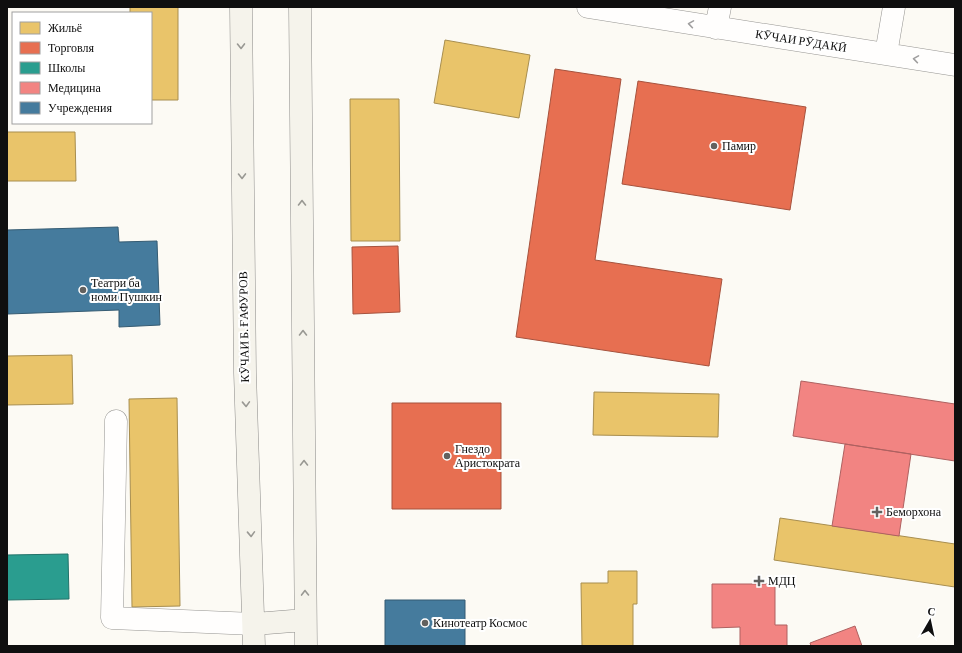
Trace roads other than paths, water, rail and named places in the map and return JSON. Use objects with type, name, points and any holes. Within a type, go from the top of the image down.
[{"type":"main road","name":"КӮЧАИ Б. ҒАФУРОВ","points":[[241,7],[244,373],[254,646]]},
{"type":"main road","points":[[300,7],[306,646]]},
{"type":"main road","points":[[254,624],[305,620]]},
{"type":"street","name":"КӮЧАИ РӮДАКӢ","points":[[588,7],[955,65]]},
{"type":"street","points":[[716,28],[720,7]]},
{"type":"street","points":[[886,54],[894,7]]},
{"type":"street","points":[[116,422],[112,618],[254,624]]},
{"type":"place","name":"Памир","points":[[714,146]]},
{"type":"place","name":"Театри ба номи Пушкин","points":[[83,290]]},
{"type":"place","name":"Гнездо Аристократа","points":[[447,456]]},
{"type":"place","name":"Беморхона","points":[[877,512]]},
{"type":"place","name":"МДЦ","points":[[759,581]]},
{"type":"place","name":"Кинотеатр Космос","points":[[425,623]]}]
